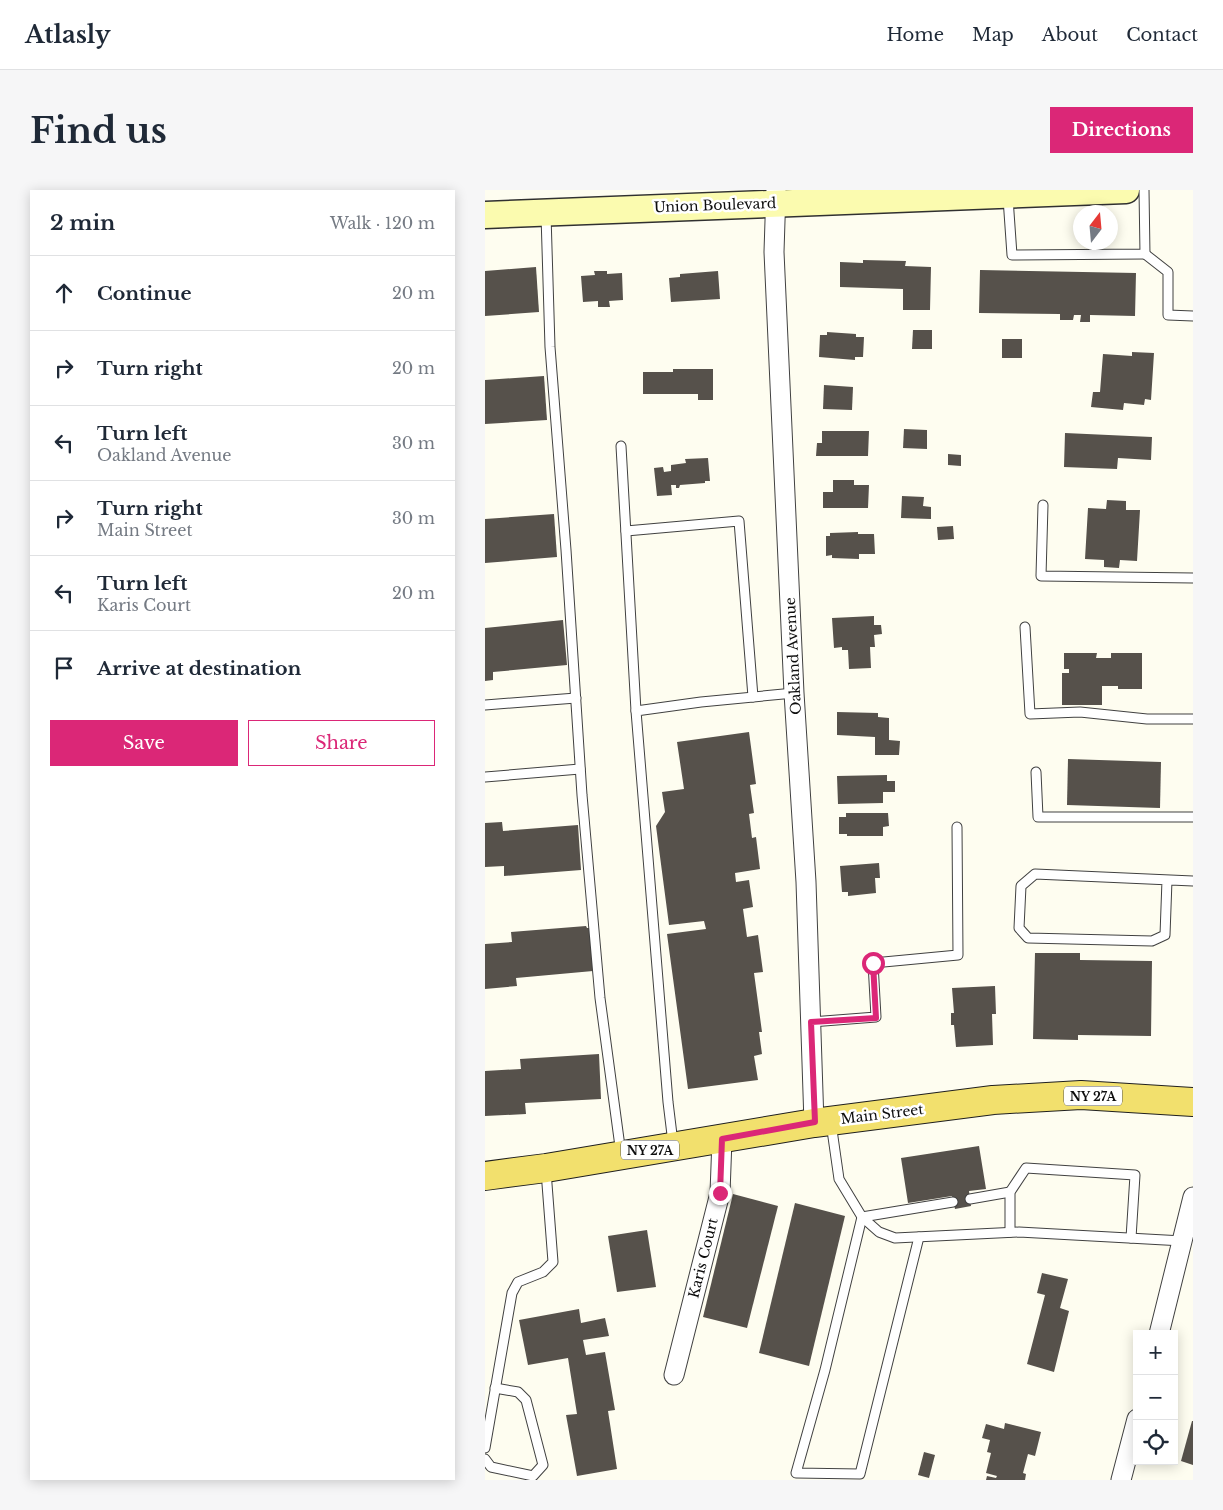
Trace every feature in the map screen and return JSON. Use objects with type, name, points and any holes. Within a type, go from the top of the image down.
[{"type":"main road","name":"Union Boulevard","points":[[485,215],[776,196],[1126,190]]},
{"type":"main road","name":"Main Street","points":[[485,1176],[546,1168],[823,1121],[993,1100],[1081,1095],[1193,1102]]},
{"type":"street","name":"Oakland Avenue","points":[[776,196],[774,252],[794,693],[811,1022],[823,1121]]},
{"type":"street","name":"Karis Court","points":[[674,1375],[720,1193],[722,1139]]},
{"type":"street","points":[[1160,1330],[1189,1234],[1193,1197]]},
{"type":"street","points":[[1121,1480],[1137,1420]]},
{"type":"lane","points":[[1144,190],[1145,254]]},
{"type":"lane","points":[[1007,192],[1012,255],[1145,254],[1168,272],[1169,315],[1193,316]]},
{"type":"lane","points":[[546,212],[550,347],[580,769],[600,998],[621,1155]]},
{"type":"lane","points":[[621,446],[636,711],[667,1092],[674,1146]]},
{"type":"lane","points":[[1043,505],[1041,576],[1193,578]]},
{"type":"lane","points":[[626,531],[739,521],[753,697]]},
{"type":"lane","points":[[1025,627],[1030,714],[1080,712],[1147,719],[1193,719]]},
{"type":"lane","points":[[636,711],[794,693]]},
{"type":"lane","points":[[485,705],[576,698]]},
{"type":"lane","points":[[485,777],[580,769]]},
{"type":"lane","points":[[1036,772],[1037,817],[1193,817]]},
{"type":"lane","points":[[811,1022],[876,1018],[873,963],[958,955],[957,826]]},
{"type":"lane","points":[[1167,880],[1165,935],[1151,941],[1027,938],[1019,928],[1021,886],[1035,874],[1193,881]]},
{"type":"lane","points":[[823,1121],[839,1179],[862,1217],[879,1232],[895,1238],[1010,1232],[1131,1238],[1189,1234]]},
{"type":"lane","points":[[485,1448],[512,1293],[518,1282],[543,1272],[553,1262],[546,1168]]},
{"type":"lane","points":[[1010,1232],[1010,1192],[1026,1168],[1135,1175],[1131,1238]]},
{"type":"lane","points":[[970,1199],[1010,1192]]},
{"type":"lane","points":[[862,1217],[953,1202]]},
{"type":"lane","points":[[862,1217],[825,1370],[796,1473],[860,1474],[919,1237]]},
{"type":"lane","points":[[485,1459],[491,1467],[533,1476],[543,1465],[526,1400],[518,1392],[495,1388]]},
{"type":"building","points":[[863,260],[906,261],[905,266],[931,267],[930,310],[903,310],[903,289],[840,287],[840,262],[863,263]]},
{"type":"building","points":[[536,267],[539,312],[485,316],[485,271]]},
{"type":"building","points":[[980,270],[1136,273],[1135,316],[1090,315],[1090,322],[1080,322],[1081,315],[1074,315],[1073,320],[1060,320],[1060,314],[979,313]]},
{"type":"building","points":[[594,271],[607,271],[607,274],[622,273],[623,300],[609,301],[610,307],[598,307],[598,301],[583,302],[581,276],[595,275]]},
{"type":"building","points":[[718,271],[720,299],[671,302],[669,278],[680,277],[680,274]]},
{"type":"building","points":[[913,330],[932,330],[932,349],[912,349]]},
{"type":"building","points":[[827,332],[856,334],[856,337],[864,337],[863,357],[855,357],[855,360],[819,357],[820,335],[827,335]]},
{"type":"building","points":[[1002,339],[1022,339],[1022,358],[1002,358]]},
{"type":"building","points":[[1132,352],[1154,353],[1151,400],[1145,399],[1144,405],[1124,403],[1123,410],[1091,407],[1093,392],[1100,392],[1103,354],[1132,356]]},
{"type":"building","points":[[673,369],[713,369],[713,400],[698,400],[698,394],[643,394],[643,372],[673,372]]},
{"type":"building","points":[[544,376],[547,420],[485,424],[485,380]]},
{"type":"building","points":[[824,385],[853,387],[852,410],[823,409]]},
{"type":"building","points":[[904,429],[927,430],[927,449],[903,448]]},
{"type":"building","points":[[822,431],[869,431],[868,456],[816,456],[817,443],[822,443]]},
{"type":"building","points":[[1065,433],[1152,437],[1151,460],[1118,458],[1117,469],[1064,467]]},
{"type":"building","points":[[948,454],[961,455],[961,466],[948,465]]},
{"type":"building","points":[[708,458],[710,481],[680,485],[679,488],[676,488],[676,485],[671,485],[672,495],[657,496],[654,468],[663,467],[664,472],[671,471],[671,465],[686,463],[685,459]]},
{"type":"building","points":[[833,480],[854,480],[854,485],[869,485],[868,508],[823,508],[823,492],[833,492]]},
{"type":"building","points":[[902,496],[924,497],[923,506],[931,507],[931,519],[901,518]]},
{"type":"building","points":[[1107,500],[1126,501],[1126,510],[1140,510],[1137,561],[1120,560],[1119,568],[1104,567],[1104,560],[1085,559],[1088,508],[1106,509]]},
{"type":"building","points":[[554,514],[557,557],[485,563],[485,519]]},
{"type":"building","points":[[953,526],[954,539],[938,540],[937,527]]},
{"type":"building","points":[[858,532],[858,534],[874,534],[875,554],[859,554],[859,559],[832,558],[832,555],[826,556],[826,536],[830,536],[830,533]]},
{"type":"building","points":[[874,616],[874,625],[881,625],[882,634],[874,635],[875,647],[870,647],[871,668],[849,669],[848,650],[842,650],[842,647],[834,648],[832,618]]},
{"type":"building","points":[[563,620],[567,665],[493,672],[493,680],[485,681],[485,628]]},
{"type":"building","points":[[1064,653],[1097,653],[1096,658],[1111,658],[1111,653],[1142,653],[1142,689],[1118,689],[1118,686],[1102,686],[1102,705],[1062,705],[1062,673],[1069,673],[1069,669],[1064,669]]},
{"type":"building","points":[[837,712],[878,713],[878,717],[889,718],[889,740],[900,741],[899,755],[875,755],[875,737],[837,735]]},
{"type":"building","points":[[749,732],[756,784],[750,785],[754,813],[749,814],[752,838],[756,837],[760,869],[735,873],[736,882],[749,880],[753,907],[743,909],[747,937],[758,935],[763,972],[754,973],[762,1032],[759,1032],[762,1054],[754,1056],[758,1080],[688,1089],[667,934],[706,929],[704,921],[669,925],[656,826],[665,812],[662,792],[684,789],[677,742]]},
{"type":"building","points":[[1068,759],[1161,762],[1160,808],[1067,805]]},
{"type":"building","points":[[887,775],[887,781],[895,781],[895,792],[883,792],[883,803],[838,804],[837,776]]},
{"type":"building","points":[[846,813],[888,813],[889,826],[883,827],[883,836],[847,836],[847,834],[839,834],[839,817],[846,817]]},
{"type":"building","points":[[502,822],[503,831],[578,825],[581,870],[504,876],[504,866],[485,867],[485,823]]},
{"type":"building","points":[[879,863],[880,878],[875,878],[876,893],[848,896],[848,892],[842,892],[840,866]]},
{"type":"building","points":[[586,926],[591,928],[593,971],[516,978],[517,986],[485,989],[485,944],[512,942],[511,932]]},
{"type":"building","points":[[1035,953],[1080,953],[1080,960],[1152,961],[1151,1036],[1078,1035],[1078,1040],[1033,1039]]},
{"type":"building","points":[[995,986],[996,1014],[992,1014],[993,1045],[956,1047],[954,1025],[951,1025],[951,1013],[954,1013],[952,988]]},
{"type":"building","points":[[599,1054],[601,1099],[525,1103],[526,1114],[485,1116],[485,1071],[521,1069],[520,1059]]},
{"type":"building","points":[[979,1146],[986,1189],[969,1191],[971,1206],[955,1209],[952,1196],[908,1203],[901,1158]]},
{"type":"building","points":[[733,1194],[778,1206],[747,1328],[703,1317]]},
{"type":"building","points":[[795,1203],[845,1216],[809,1366],[759,1353]]},
{"type":"building","points":[[647,1230],[656,1287],[617,1292],[608,1236]]},
{"type":"building","points":[[1042,1273],[1068,1279],[1060,1308],[1069,1311],[1054,1372],[1027,1364],[1045,1295],[1037,1293]]},
{"type":"building","points":[[579,1309],[581,1323],[605,1318],[609,1336],[583,1340],[586,1355],[605,1352],[615,1410],[608,1411],[617,1469],[577,1476],[566,1415],[577,1414],[568,1358],[528,1365],[519,1320]]},
{"type":"building","points":[[1193,1421],[1193,1465],[1181,1461]]},
{"type":"building","points":[[1005,1423],[1041,1432],[1035,1456],[1028,1454],[1023,1473],[1026,1474],[1025,1480],[986,1480],[987,1476],[996,1478],[997,1476],[986,1473],[991,1453],[987,1452],[990,1440],[982,1438],[986,1424],[1004,1429]]},
{"type":"building","points":[[924,1452],[935,1455],[929,1478],[918,1475]]},
{"type":"route","points":[[720,1193],[722,1139],[815,1122],[811,1022],[876,1018],[873,963]]}]
